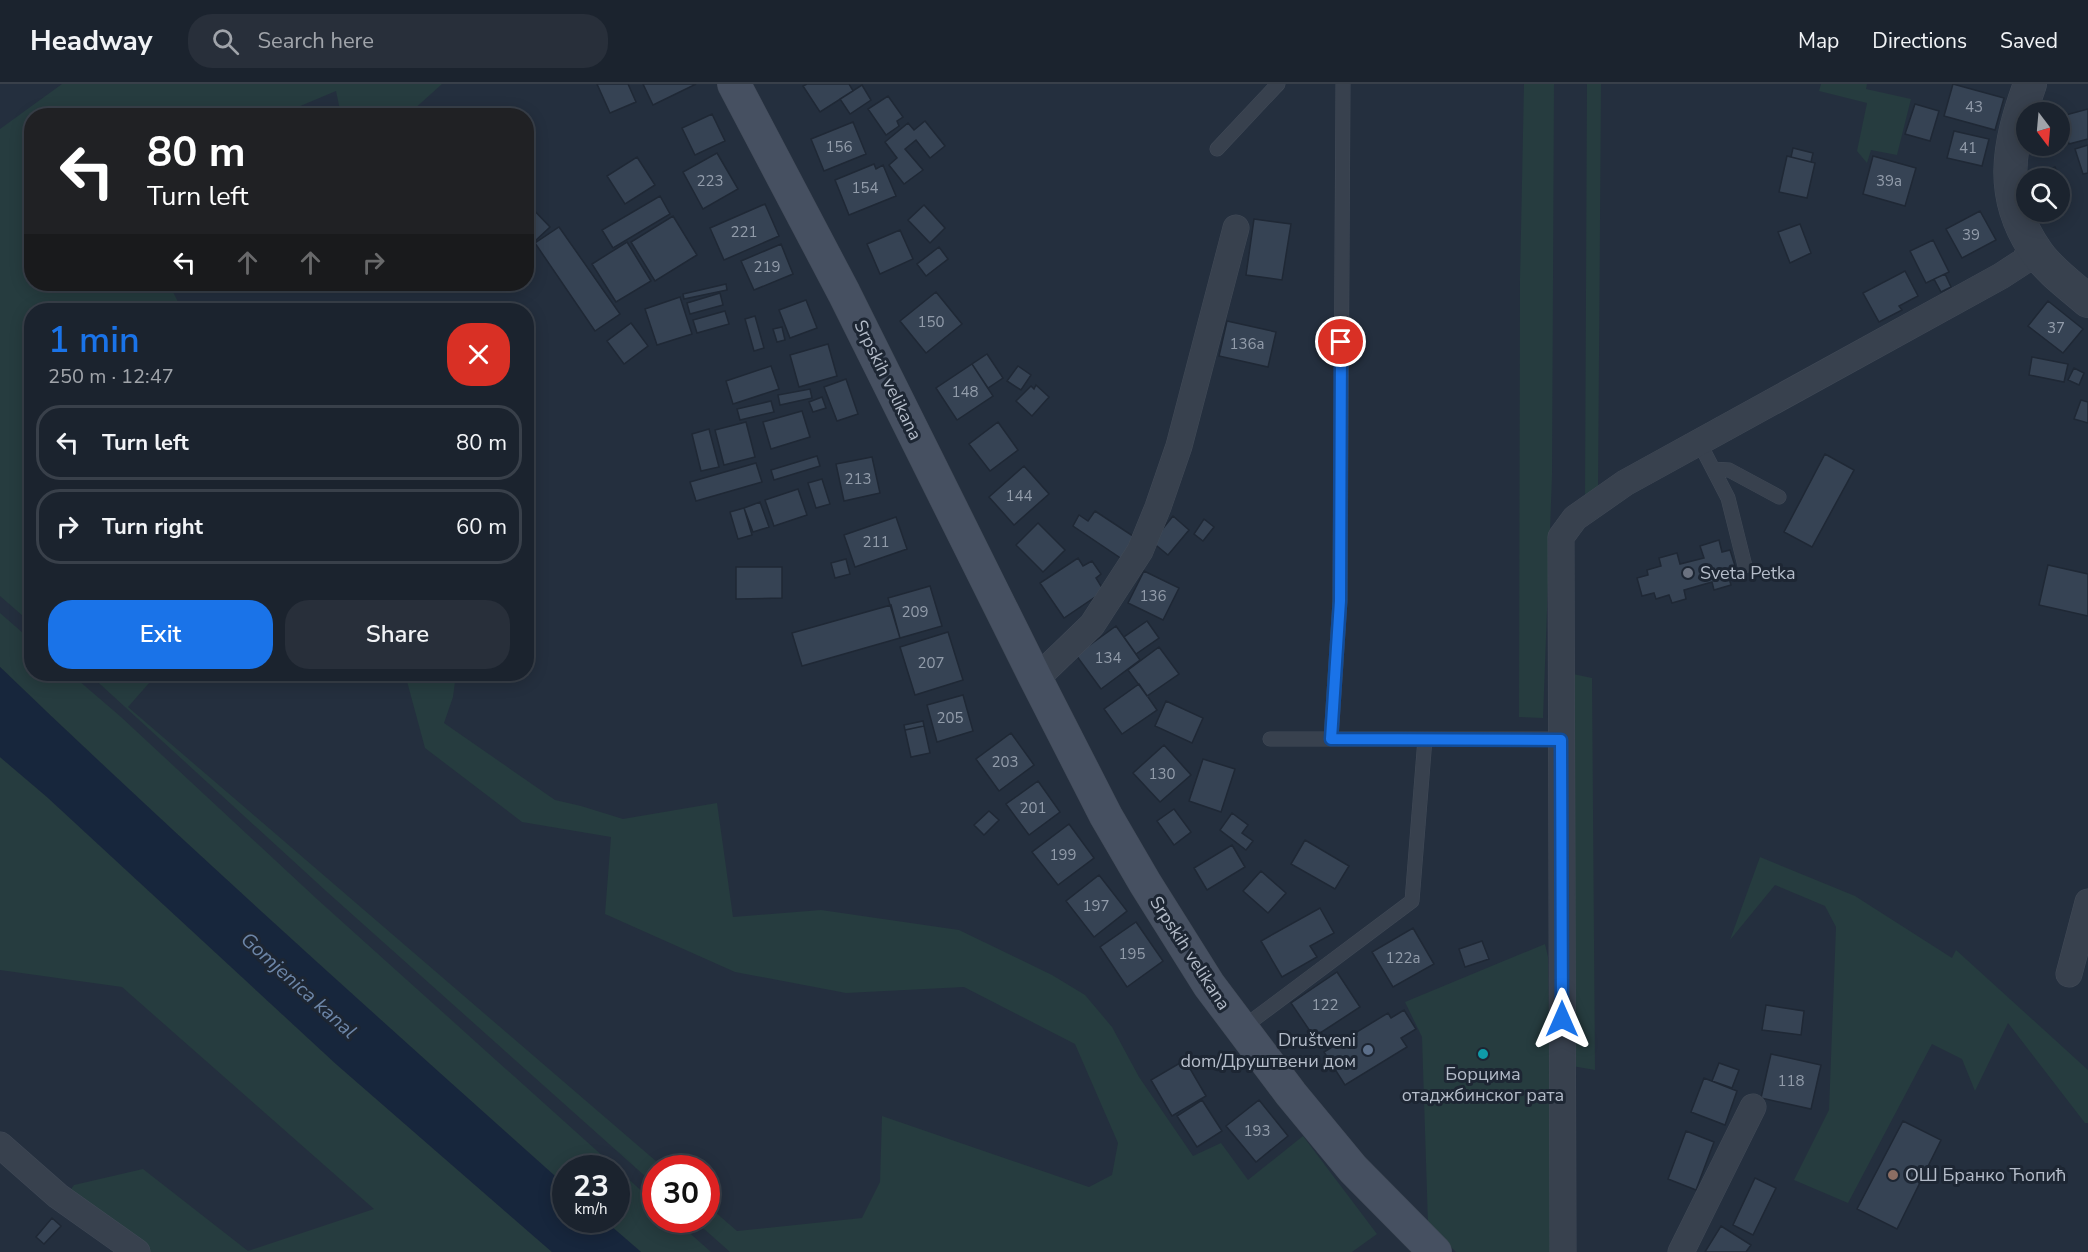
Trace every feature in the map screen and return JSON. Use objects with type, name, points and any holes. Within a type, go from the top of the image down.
[{"type":"main road","name":"Srpskih velikana","points":[[734,84],[844,293],[1106,816],[1145,884],[1209,985],[1291,1094],[1353,1169],[1435,1252]]},
{"type":"street","points":[[2031,84],[2018,118],[2012,143],[2009,168],[2015,211],[2039,255],[2088,301]]},
{"type":"street","points":[[1036,679],[1092,625],[1140,550],[1179,446],[1236,228]]},
{"type":"street","points":[[1563,1252],[1560,537],[1575,518],[1625,483],[2001,276],[2024,261],[2033,245]]},
{"type":"street","points":[[2069,974],[2088,902]]},
{"type":"street","points":[[1681,1252],[1753,1107]]},
{"type":"street","points":[[0,1145],[58,1196],[137,1252]]},
{"type":"lane","points":[[1217,149],[1278,84]]},
{"type":"lane","points":[[1331,739],[1340,601],[1343,84]]},
{"type":"lane","points":[[1699,442],[1728,498],[1745,566]]},
{"type":"lane","points":[[1713,469],[1729,470],[1779,497]]},
{"type":"lane","points":[[1270,739],[1561,740]]},
{"type":"lane","points":[[1241,1029],[1412,901],[1425,739]]},
{"type":"green space","points":[[62,84],[442,84],[415,108],[340,108],[336,91],[296,108],[29,108]]},
{"type":"green space","points":[[1524,84],[1554,84],[1552,476],[1543,718],[1519,717],[1520,279]]},
{"type":"green space","points":[[1587,84],[1601,84],[1598,492],[1585,498]]},
{"type":"green space","points":[[1821,84],[1867,84],[1866,89],[1911,99],[1897,155],[1871,150],[1867,163],[1857,151],[1867,103],[1819,91]]},
{"type":"green space","points":[[24,112],[24,291],[172,291],[178,303],[24,303],[24,617],[0,596],[0,129]]},
{"type":"green space","points":[[0,613],[24,634],[24,681],[79,681],[602,1155],[552,1155],[552,1173],[210,864],[0,667]]},
{"type":"green space","points":[[1573,674],[1592,678],[1595,1070],[1572,1066]]},
{"type":"green space","points":[[97,681],[151,681],[128,707],[649,1155],[642,1155],[642,1173],[630,1163],[630,1155],[621,1155],[326,891]]},
{"type":"green space","points":[[407,681],[455,681],[453,697],[444,723],[555,800],[623,819],[717,803],[733,917],[821,910],[959,930],[1052,975],[1085,995],[1112,1027],[1139,1077],[1193,1156],[1221,1143],[1248,1180],[1303,1136],[1377,1234],[1352,1252],[730,1252],[709,1233],[720,1233],[720,1216],[737,1231],[862,1218],[880,1182],[882,1116],[1089,1187],[1112,1175],[1118,1143],[1075,1044],[964,987],[846,993],[735,972],[605,914],[611,837],[522,822],[425,748]]},
{"type":"green space","points":[[0,757],[47,797],[336,1064],[552,1252],[150,1252],[69,1192],[74,1185],[143,1169],[248,1251],[374,1209],[122,987],[0,970]]},
{"type":"green space","points":[[1760,857],[1855,896],[1952,958],[1956,950],[2088,1070],[2088,1123],[2085,1123],[2008,1023],[1975,1091],[1962,1059],[1932,1044],[1848,1203],[1794,1180],[1829,1110],[1836,927],[1825,906],[1775,885],[1730,940]]},
{"type":"green space","points":[[1545,944],[1548,957],[1553,1252],[1456,1252],[1428,1224],[1422,1037],[1405,1002]]},
{"type":"green space","points":[[630,1181],[642,1191],[642,1233],[690,1233],[711,1252],[641,1252],[619,1233],[630,1233]]},
{"type":"water","name":"Gomjenica kanal","points":[[0,667],[210,864],[552,1173],[552,1233],[619,1233],[641,1252],[552,1252],[336,1064],[47,797],[0,757]]},
{"type":"building","points":[[597,84],[628,84],[636,102],[610,113]]},
{"type":"building","points":[[643,84],[696,84],[653,105]]},
{"type":"building","points":[[807,84],[849,84],[853,91],[820,112],[803,86]]},
{"type":"building","points":[[1953,84],[2004,98],[1995,130],[1944,116]]},
{"type":"building","points":[[862,85],[871,100],[850,114],[840,99]]},
{"type":"building","points":[[888,96],[903,117],[897,121],[899,126],[886,135],[868,109]]},
{"type":"building","points":[[1915,104],[1939,111],[1930,141],[1905,134]]},
{"type":"building","points":[[2088,109],[2088,139],[2070,144],[2070,114]]},
{"type":"building","points":[[712,114],[725,141],[695,155],[682,128]]},
{"type":"building","points":[[925,121],[945,146],[930,158],[916,140],[905,149],[923,170],[904,184],[889,165],[897,158],[885,142],[908,123],[914,130]]},
{"type":"building","points":[[853,122],[866,154],[824,171],[811,139]]},
{"type":"building","points":[[1954,131],[1989,139],[1982,166],[1947,158]]},
{"type":"building","points":[[2088,145],[2088,173],[2083,174],[2075,149]]},
{"type":"building","points":[[1793,148],[1813,153],[1811,162],[1791,157]]},
{"type":"building","points":[[717,153],[738,189],[703,209],[683,172]]},
{"type":"building","points":[[1787,156],[1815,163],[1807,198],[1779,192]]},
{"type":"building","points":[[1873,156],[1916,168],[1905,206],[1863,194]]},
{"type":"building","points":[[637,157],[655,185],[625,204],[607,176]]},
{"type":"building","points":[[874,164],[876,169],[883,165],[896,196],[849,215],[835,180]]},
{"type":"building","points":[[660,196],[670,214],[613,248],[602,230]]},
{"type":"building","points":[[765,204],[779,236],[724,260],[710,228]]},
{"type":"building","points":[[924,205],[945,228],[930,243],[908,220]]},
{"type":"building","points":[[534,210],[550,227],[534,242]]},
{"type":"building","points":[[1980,211],[1996,240],[1962,258],[1946,229]]},
{"type":"building","points":[[673,216],[697,255],[655,281],[631,242]]},
{"type":"building","points":[[1254,219],[1291,224],[1282,280],[1246,275]]},
{"type":"building","points":[[1800,224],[1811,253],[1790,263],[1778,232]]},
{"type":"building","points":[[559,227],[620,314],[595,331],[535,243]]},
{"type":"building","points":[[900,230],[913,259],[880,274],[867,244]]},
{"type":"building","points":[[1933,240],[1949,272],[1926,283],[1910,251]]},
{"type":"building","points":[[627,242],[651,281],[616,302],[592,264]]},
{"type":"building","points":[[781,244],[793,274],[754,290],[741,261]]},
{"type":"building","points":[[939,247],[948,259],[926,276],[917,264]]},
{"type":"building","points":[[1905,271],[1918,296],[1899,306],[1902,310],[1879,322],[1863,293]]},
{"type":"building","points":[[1945,274],[1951,287],[1941,292],[1934,279]]},
{"type":"building","points":[[726,284],[727,290],[684,299],[683,294]]},
{"type":"building","points":[[936,292],[962,324],[926,353],[900,321]]},
{"type":"building","points":[[720,293],[723,305],[690,314],[687,303]]},
{"type":"building","points":[[680,297],[692,334],[657,345],[645,309]]},
{"type":"building","points":[[806,300],[817,328],[790,338],[779,310]]},
{"type":"building","points":[[2048,301],[2083,329],[2063,353],[2028,326]]},
{"type":"building","points":[[725,311],[729,324],[697,333],[693,320]]},
{"type":"building","points":[[755,316],[764,348],[754,351],[745,319]]},
{"type":"building","points":[[1227,321],[1276,332],[1268,367],[1219,356]]},
{"type":"building","points":[[631,323],[648,346],[624,364],[607,341]]},
{"type":"building","points":[[782,327],[785,340],[777,342],[773,329]]},
{"type":"building","points":[[828,344],[837,376],[799,387],[790,355]]},
{"type":"building","points":[[987,354],[1003,378],[988,388],[972,364]]},
{"type":"building","points":[[2032,357],[2068,364],[2064,382],[2029,375]]},
{"type":"building","points":[[972,364],[993,396],[957,420],[936,388]]},
{"type":"building","points":[[771,366],[779,389],[733,404],[726,381]]},
{"type":"building","points":[[1018,366],[1031,375],[1021,390],[1007,381]]},
{"type":"building","points":[[2074,368],[2084,373],[2079,385],[2068,380]]},
{"type":"building","points":[[846,379],[858,414],[837,421],[824,387]]},
{"type":"building","points":[[1036,385],[1049,397],[1032,416],[1016,401],[1031,386],[1034,389]]},
{"type":"building","points":[[810,389],[812,398],[780,405],[778,395]]},
{"type":"building","points":[[822,397],[826,408],[813,412],[809,402]]},
{"type":"building","points":[[2081,400],[2088,402],[2088,423],[2074,419]]},
{"type":"building","points":[[771,401],[774,412],[740,420],[737,409]]},
{"type":"building","points":[[802,411],[810,437],[771,449],[763,422]]},
{"type":"building","points":[[746,422],[755,457],[724,465],[715,430]]},
{"type":"building","points":[[998,422],[1018,450],[990,471],[969,444]]},
{"type":"building","points":[[709,429],[719,467],[701,471],[692,434]]},
{"type":"building","points":[[1825,454],[1854,470],[1812,547],[1784,532]]},
{"type":"building","points":[[817,456],[820,466],[774,480],[771,470]]},
{"type":"building","points":[[872,457],[880,493],[844,501],[836,464]]},
{"type":"building","points":[[756,463],[762,482],[696,501],[690,482]]},
{"type":"building","points":[[1024,466],[1049,494],[1014,525],[989,497]]},
{"type":"building","points":[[822,479],[830,504],[816,508],[808,483]]},
{"type":"building","points":[[798,489],[807,515],[774,526],[765,500]]},
{"type":"building","points":[[760,502],[769,527],[753,532],[744,508]]},
{"type":"building","points":[[744,508],[752,535],[738,539],[730,512]]},
{"type":"building","points":[[1095,511],[1139,540],[1125,561],[1073,526],[1079,515],[1088,521]]},
{"type":"building","points":[[1173,516],[1189,530],[1168,555],[1152,542]]},
{"type":"building","points":[[896,517],[907,549],[855,567],[844,535]]},
{"type":"building","points":[[1204,519],[1214,527],[1203,541],[1194,534]]},
{"type":"building","points":[[1038,523],[1065,550],[1043,572],[1016,545]]},
{"type":"building","name":"Sveta Petka","points":[[1719,540],[1722,552],[1730,550],[1736,569],[1727,571],[1731,585],[1714,590],[1712,582],[1684,590],[1686,599],[1672,603],[1669,595],[1656,599],[1654,593],[1642,596],[1637,578],[1648,575],[1647,570],[1661,566],[1659,558],[1677,553],[1680,564],[1704,558],[1700,546]]},
{"type":"building","points":[[1078,558],[1083,566],[1092,561],[1101,574],[1096,578],[1104,591],[1064,618],[1040,583]]},
{"type":"building","points":[[846,559],[850,574],[835,578],[831,563]]},
{"type":"building","points":[[2048,565],[2088,574],[2088,616],[2039,605]]},
{"type":"building","points":[[736,567],[782,567],[782,598],[736,599]]},
{"type":"building","points":[[1144,571],[1179,588],[1163,620],[1128,603]]},
{"type":"building","points":[[930,586],[942,626],[900,638],[888,598]]},
{"type":"building","points":[[891,605],[900,638],[802,666],[792,633]]},
{"type":"building","points":[[1147,621],[1159,638],[1136,654],[1124,637]]},
{"type":"building","points":[[1116,626],[1140,660],[1101,689],[1076,655]]},
{"type":"building","points":[[948,632],[963,680],[915,695],[900,647]]},
{"type":"building","points":[[1159,647],[1179,674],[1147,696],[1128,670]]},
{"type":"building","points":[[1139,684],[1157,710],[1122,734],[1104,709]]},
{"type":"building","points":[[963,695],[973,731],[937,742],[927,705]]},
{"type":"building","points":[[1166,701],[1203,718],[1192,743],[1155,726]]},
{"type":"building","points":[[923,721],[924,726],[905,730],[904,725]]},
{"type":"building","points":[[924,726],[930,753],[911,757],[905,730]]},
{"type":"building","points":[[1011,733],[1034,765],[999,791],[976,759]]},
{"type":"building","points":[[1164,745],[1191,775],[1160,802],[1133,773]]},
{"type":"building","points":[[1203,759],[1235,769],[1221,812],[1189,801]]},
{"type":"building","points":[[1038,781],[1060,812],[1029,835],[1006,804]]},
{"type":"building","points":[[1174,809],[1191,832],[1174,845],[1157,821]]},
{"type":"building","points":[[989,811],[999,820],[984,835],[974,825]]},
{"type":"building","points":[[1232,813],[1248,825],[1242,833],[1253,841],[1246,850],[1220,830]]},
{"type":"building","points":[[1069,824],[1094,858],[1058,885],[1032,852]]},
{"type":"building","points":[[1305,840],[1349,866],[1335,889],[1291,864]]},
{"type":"building","points":[[1232,845],[1245,867],[1207,890],[1194,868]]},
{"type":"building","points":[[1261,871],[1286,893],[1268,913],[1243,891]]},
{"type":"building","points":[[1099,875],[1127,911],[1094,937],[1066,901]]},
{"type":"building","points":[[1320,908],[1334,933],[1310,946],[1317,957],[1282,977],[1261,941]]},
{"type":"building","points":[[1136,922],[1163,961],[1127,987],[1100,947]]},
{"type":"building","points":[[1413,928],[1434,964],[1393,987],[1372,952]]},
{"type":"building","points":[[1482,941],[1489,959],[1465,967],[1459,949]]},
{"type":"building","points":[[1337,972],[1360,1007],[1314,1037],[1291,1003]]},
{"type":"building","points":[[1766,1005],[1804,1011],[1801,1035],[1762,1030]]},
{"type":"building","points":[[1404,1010],[1416,1029],[1401,1038],[1407,1047],[1345,1085],[1324,1052],[1388,1013],[1391,1018]]},
{"type":"building","points":[[1771,1054],[1821,1065],[1811,1109],[1761,1098]]},
{"type":"building","points":[[1185,1060],[1206,1096],[1172,1116],[1151,1080]]},
{"type":"building","points":[[1719,1063],[1739,1070],[1732,1088],[1712,1081]]},
{"type":"building","points":[[1704,1078],[1737,1091],[1725,1125],[1691,1112]]},
{"type":"building","points":[[1202,1100],[1222,1131],[1197,1147],[1177,1116]]},
{"type":"building","points":[[1259,1100],[1288,1136],[1256,1162],[1226,1126]]},
{"type":"building","name":"ОШ Бранко Ћопић","points":[[1903,1121],[1941,1140],[1897,1229],[1857,1209]]},
{"type":"building","points":[[1686,1131],[1714,1142],[1696,1190],[1668,1179]]},
{"type":"building","points":[[1755,1178],[1776,1188],[1753,1235],[1733,1225]]},
{"type":"building","points":[[52,1218],[61,1226],[44,1244],[36,1237]]},
{"type":"building","points":[[1721,1226],[1751,1245],[1746,1252],[1705,1252]]},
{"type":"place","name":"Sveta Petka","points":[[1688,573]]},
{"type":"place","name":"Društveni dom/Друштвени дом","points":[[1368,1050]]},
{"type":"place","name":"Борцима отаджбинског рата","points":[[1483,1054]]},
{"type":"place","name":"ОШ Бранко Ћопић","points":[[1893,1175]]},
{"type":"route","points":[[1341,342],[1340,601],[1331,739],[1561,740],[1562,1019]]}]
